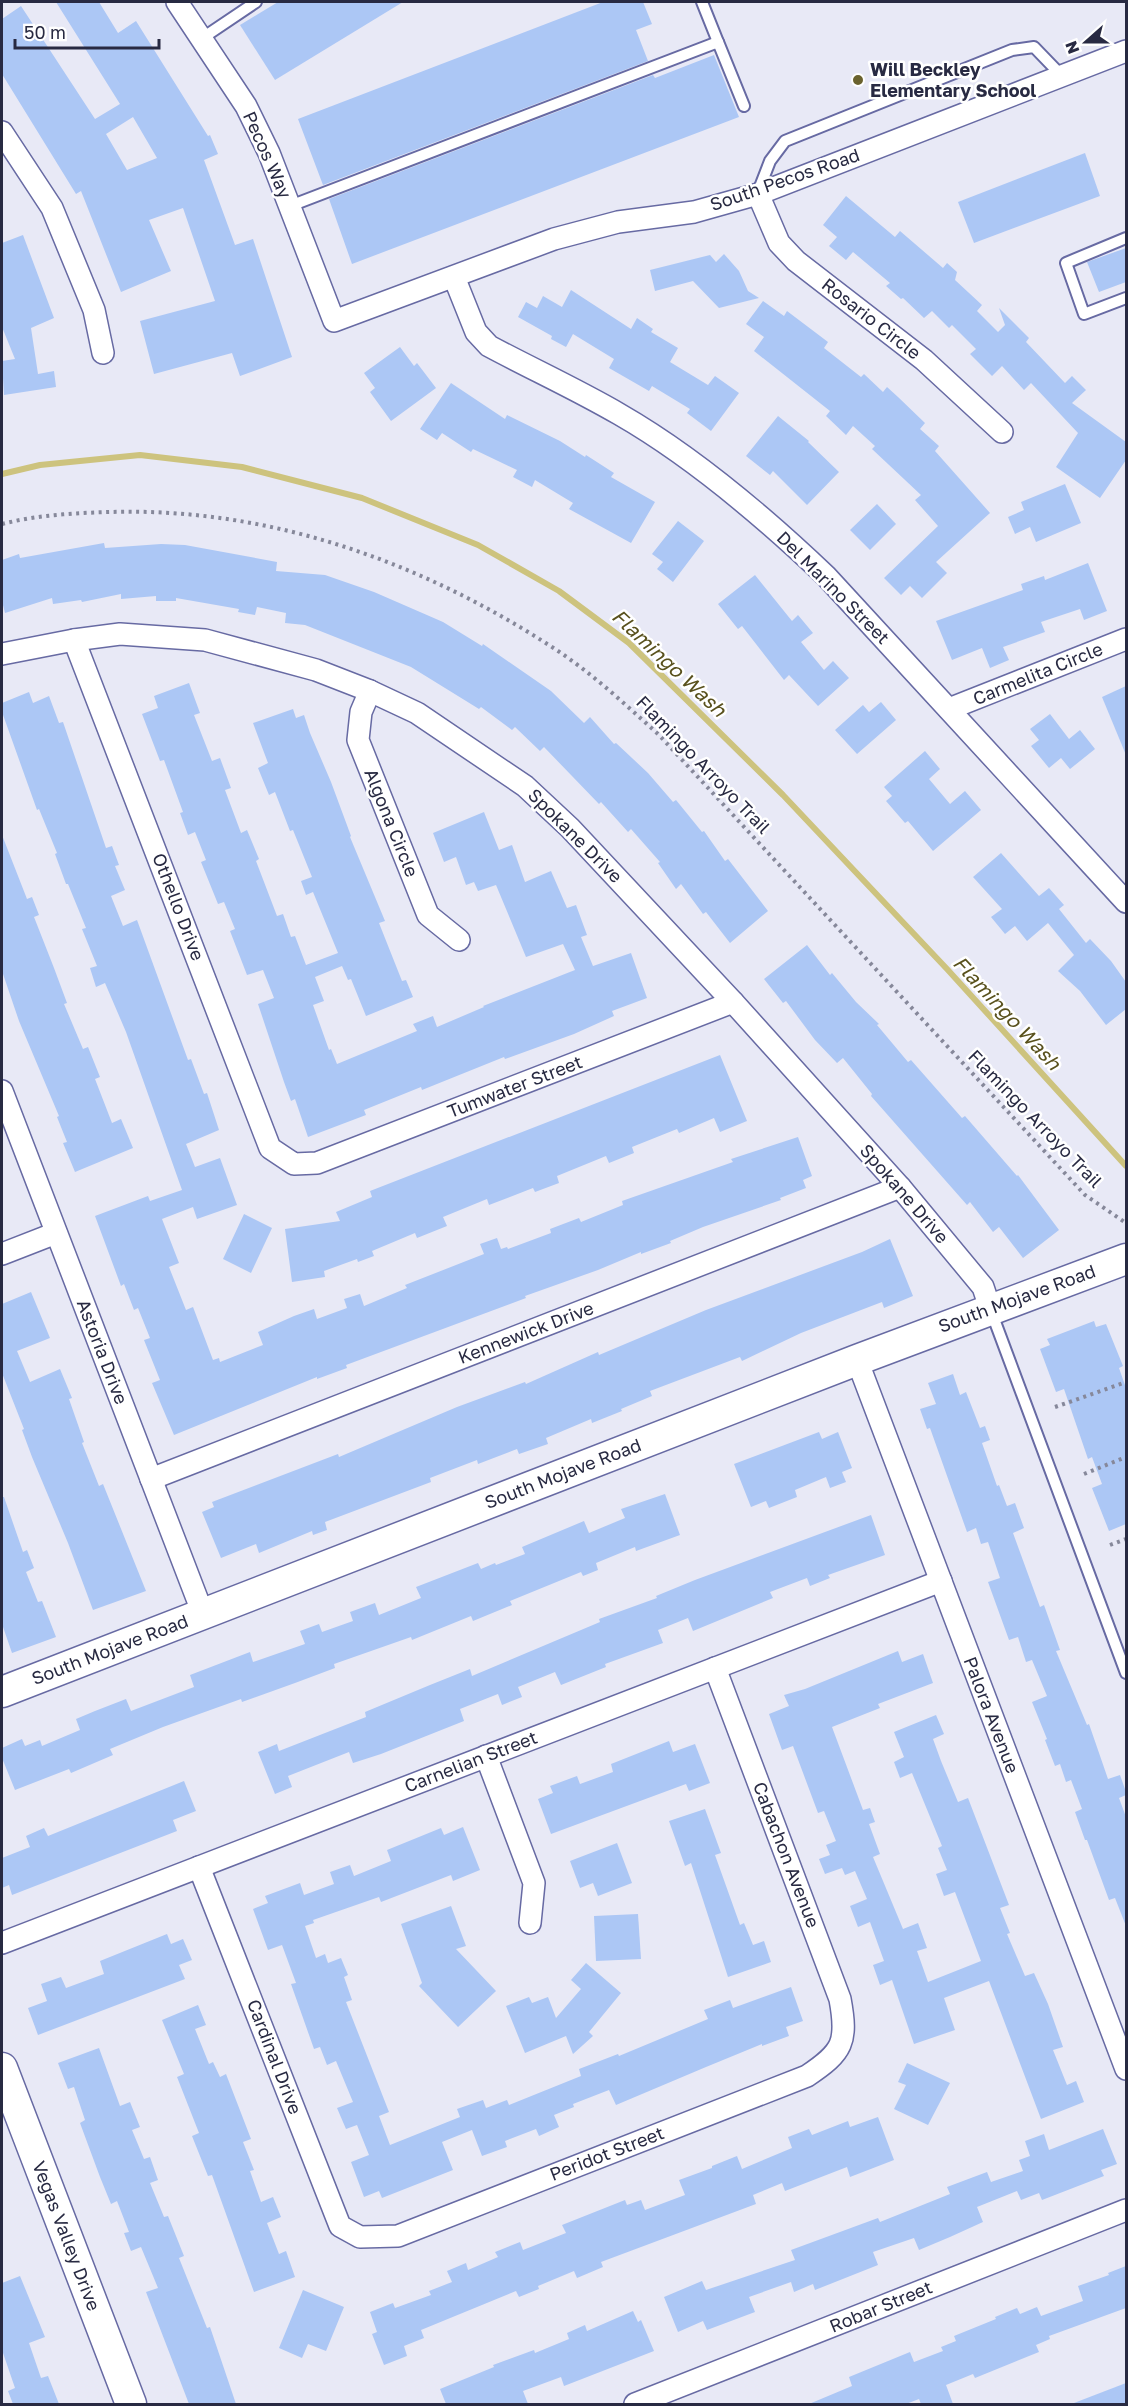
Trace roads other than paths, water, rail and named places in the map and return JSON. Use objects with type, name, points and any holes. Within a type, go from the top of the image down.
[{"type":"street","name":"Pecos Way","points":[[177,2],[246,106],[269,153],[334,321]]},
{"type":"street","name":"South Pecos Road","points":[[334,321],[554,239],[618,222],[694,212],[758,194],[1126,51]]},
{"type":"street","points":[[2,132],[52,208],[94,310],[103,353]]},
{"type":"street","name":"Rosario Circle","points":[[758,194],[779,243],[796,261],[924,360],[1002,432]]},
{"type":"street","name":"Del Marino Street","points":[[454,277],[476,332],[489,346],[620,414],[701,470],[780,532],[826,576],[949,709],[1118,880],[1126,902]]},
{"type":"street","name":"Spokane Drive","points":[[2,654],[120,634],[205,640],[316,670],[370,691],[417,713],[525,786],[570,828],[734,1002],[900,1188],[983,1287],[990,1308]]},
{"type":"street","name":"Carmelita Circle","points":[[949,709],[1126,639]]},
{"type":"street","name":"Othello Drive","points":[[74,640],[270,1148],[294,1164]]},
{"type":"street","name":"Algona Circle","points":[[370,691],[360,712],[358,740],[428,915],[459,940]]},
{"type":"street","name":"Tumwater Street","points":[[294,1164],[317,1163],[734,1002]]},
{"type":"street","name":"Astoria Drive","points":[[2,1091],[203,1614]]},
{"type":"street","name":"Kennewick Drive","points":[[151,1479],[900,1188]]},
{"type":"street","points":[[2,1254],[56,1233]]},
{"type":"street","name":"South Mojave Road","points":[[2,1692],[857,1359],[1126,1259]]},
{"type":"street","name":"Palora Avenue","points":[[857,1359],[1126,2069]]},
{"type":"street","name":"Carnelian Street","points":[[2,1943],[941,1581]]},
{"type":"street","name":"Cabachon Avenue","points":[[715,1668],[840,1999],[845,2024],[842,2044]]},
{"type":"street","points":[[486,1756],[534,1883],[530,1923]]},
{"type":"street","name":"Cardinal Drive","points":[[199,1867],[340,2226],[360,2237]]},
{"type":"street","name":"Peridot Street","points":[[360,2237],[398,2236],[807,2076],[829,2062],[842,2044]]},
{"type":"street","name":"Vegas Valley Drive","points":[[2,2068],[131,2404]]},
{"type":"street","name":"Robar Street","points":[[635,2404],[1126,2210]]},
{"type":"lane","points":[[201,39],[256,2]]},
{"type":"lane","points":[[702,2],[744,106]]},
{"type":"lane","points":[[290,206],[718,42]]},
{"type":"lane","points":[[758,194],[770,161],[785,141],[1012,50],[1034,46],[1062,76]]},
{"type":"lane","points":[[1126,238],[1066,262],[1084,314],[1126,298]]},
{"type":"lane","points":[[990,1308],[1126,1673]]},
{"type":"waterway","name":"Flamingo Wash","points":[[2,474],[40,465],[140,455],[242,467],[362,498],[478,545],[559,591],[629,643],[783,795],[947,969],[1126,1166]]},
{"type":"place","name":"Will Beckley Elementary School","points":[[858,80]]}]
